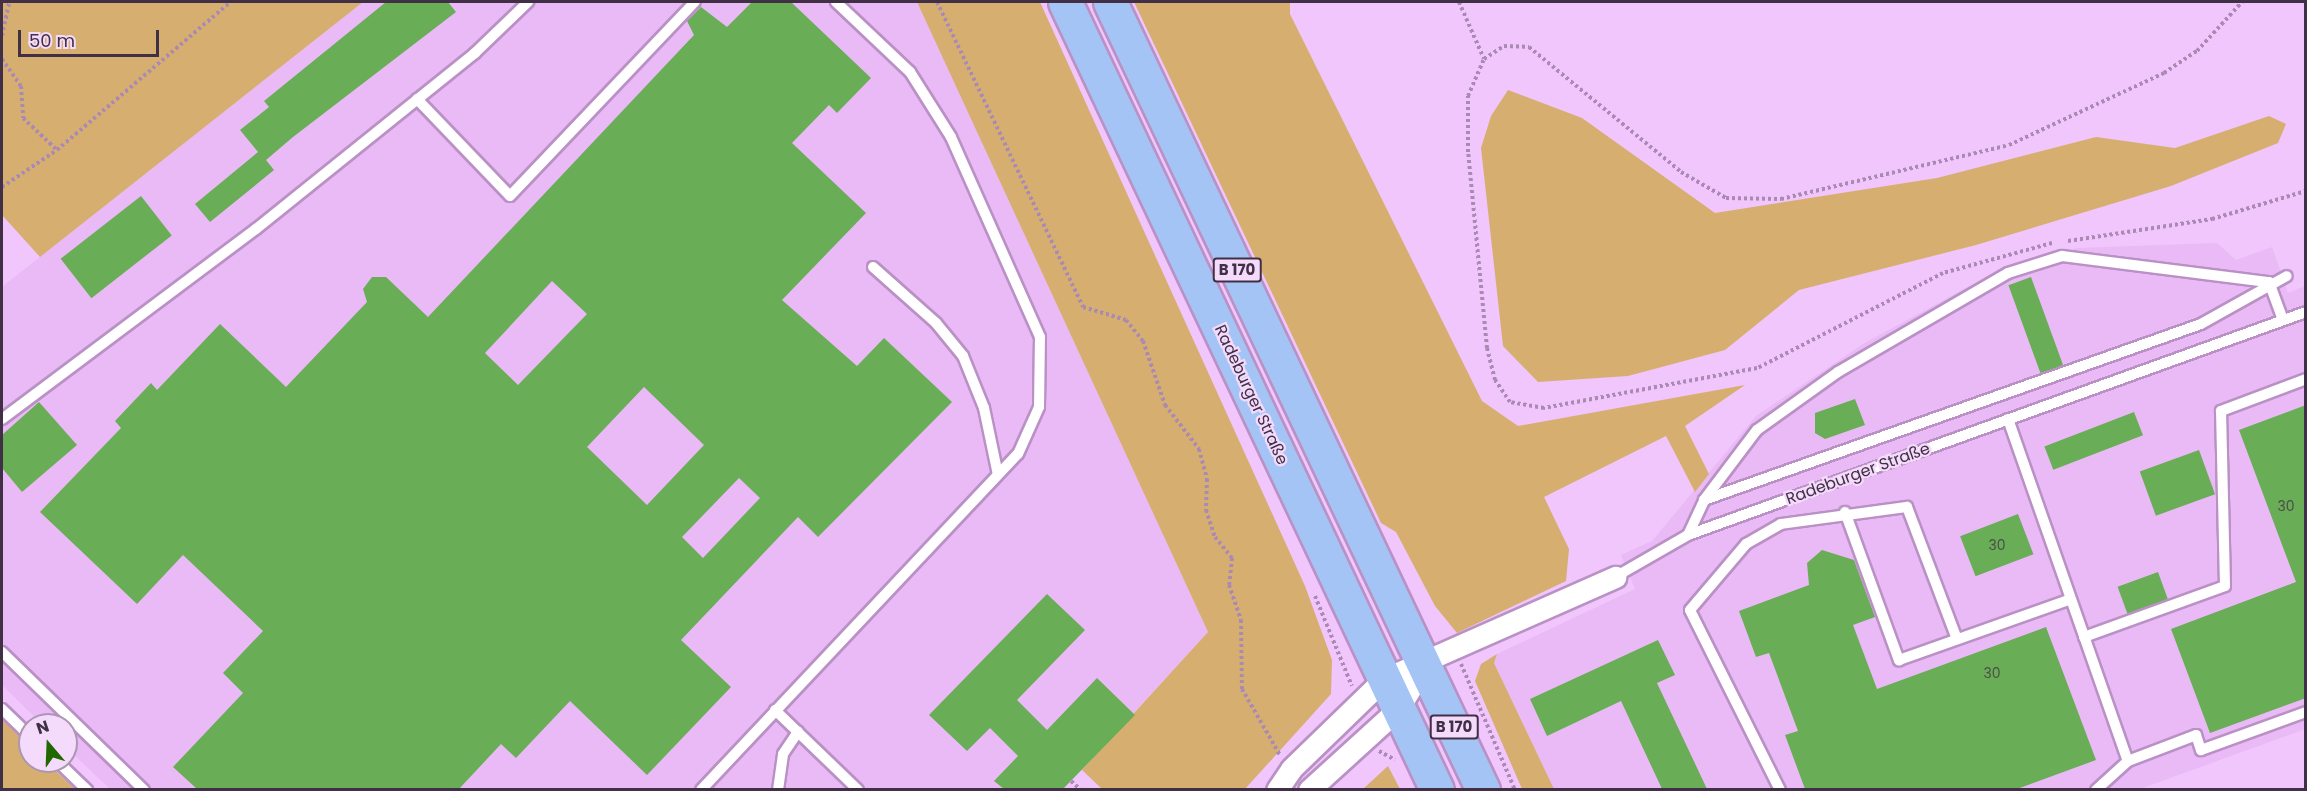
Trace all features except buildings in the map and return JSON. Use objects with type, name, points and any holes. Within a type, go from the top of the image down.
[{"type":"main road","name":"Radeburger Straße","points":[[1065,2],[1437,789]]},
{"type":"main road","name":"B 170","points":[[1110,2],[1483,789]]},
{"type":"street","name":"Radeburger Straße","points":[[1384,679],[1424,666],[1615,578]]},
{"type":"street","points":[[1309,789],[1398,709],[1424,666]]},
{"type":"street","points":[[1277,789],[1291,769],[1384,679]]},
{"type":"lane","points":[[2,419],[256,229],[417,99],[528,2]]},
{"type":"lane","points":[[417,99],[510,196],[695,2]]},
{"type":"lane","points":[[701,789],[1018,454],[1039,407],[1040,337],[951,137],[910,72],[836,2]]},
{"type":"lane","points":[[1688,535],[1704,500],[1757,430],[1838,372],[2008,273],[2062,256],[2269,282]]},
{"type":"lane","points":[[873,267],[936,322],[963,356],[984,408],[998,475]]},
{"type":"lane","points":[[1704,500],[2201,324],[2269,282],[2287,276]]},
{"type":"lane","points":[[2269,282],[2283,320]]},
{"type":"lane","name":"Radeburger Straße","points":[[1615,578],[1688,535],[2306,312]]},
{"type":"lane","points":[[2085,638],[2225,586],[2221,411],[2306,379]]},
{"type":"lane","points":[[2008,419],[2127,761]]},
{"type":"lane","points":[[1780,789],[1690,610],[1712,577],[1746,544],[1781,524],[1845,512],[1907,507],[1957,639]]},
{"type":"lane","points":[[1845,512],[1899,660],[2071,599]]},
{"type":"lane","points":[[2,652],[144,789]]},
{"type":"lane","points":[[2,709],[18,724]]},
{"type":"lane","points":[[775,710],[858,789]]},
{"type":"lane","points":[[2096,789],[2127,761],[2196,735],[2201,750],[2306,712]]},
{"type":"lane","points":[[778,789],[783,754],[798,732]]},
{"type":"lane","points":[[70,773],[87,789]]},
{"type":"path","points":[[2,36],[9,2]]},
{"type":"path","points":[[2,187],[57,150],[230,2]]},
{"type":"path","points":[[937,2],[1083,307],[1126,320],[1143,341],[1165,405],[1199,449],[1207,478],[1206,510],[1215,537],[1232,558],[1229,585],[1241,620],[1242,689],[1284,763]]},
{"type":"path","points":[[1459,2],[1484,59]]},
{"type":"path","points":[[2242,2],[2197,51],[2164,73],[2009,145],[1781,199],[1726,198],[1680,172],[1529,47],[1504,46],[1484,59],[1468,96],[1468,152],[1487,348],[1495,381],[1510,402],[1544,408],[1757,368],[1943,273],[2029,246],[2212,219],[2306,191]]},
{"type":"path","points":[[2,58],[21,86],[23,118],[57,150]]},
{"type":"path","points":[[1485,715],[1515,789]]},
{"type":"path","points":[[1071,780],[1081,789]]},
{"type":"shaded area","points":[[2,2],[363,2],[40,257],[2,215]]},
{"type":"shaded area","points":[[363,2],[917,2],[1208,632],[1063,789],[110,789],[78,758],[78,713],[31,713],[2,685],[2,287]]},
{"type":"shaded area","points":[[917,2],[1040,2],[1305,586],[1332,660],[1331,694],[1245,789],[1102,789],[1082,770],[1208,632]]},
{"type":"shaded area","points":[[1134,2],[1290,2],[1290,14],[1482,401],[1518,426],[1745,385],[1685,426],[1709,474],[1695,492],[1666,436],[1544,497],[1569,549],[1566,581],[1457,633],[1435,606],[1396,532],[1381,523]]},
{"type":"shaded area","points":[[1508,90],[1582,118],[1715,213],[1937,178],[2096,137],[2175,148],[2269,116],[2286,124],[2278,143],[2171,186],[1976,245],[1799,290],[1725,350],[1628,376],[1538,382],[1503,346],[1481,148],[1491,116]]},
{"type":"shaded area","points":[[2217,243],[2236,260],[2272,247],[2288,293],[2305,286],[2305,729],[2140,789],[1554,789],[1494,663],[1497,654],[1635,589],[1621,555],[1652,541],[1756,416],[1863,344],[2008,265],[2077,248]]},
{"type":"shaded area","points":[[1497,654],[1494,663],[1554,789],[1522,789],[1475,681],[1481,664]]},
{"type":"shaded area","points":[[2,719],[18,734],[18,773],[58,773],[75,789],[2,789]]},
{"type":"shaded area","points":[[1388,766],[1400,789],[1363,789]]}]
